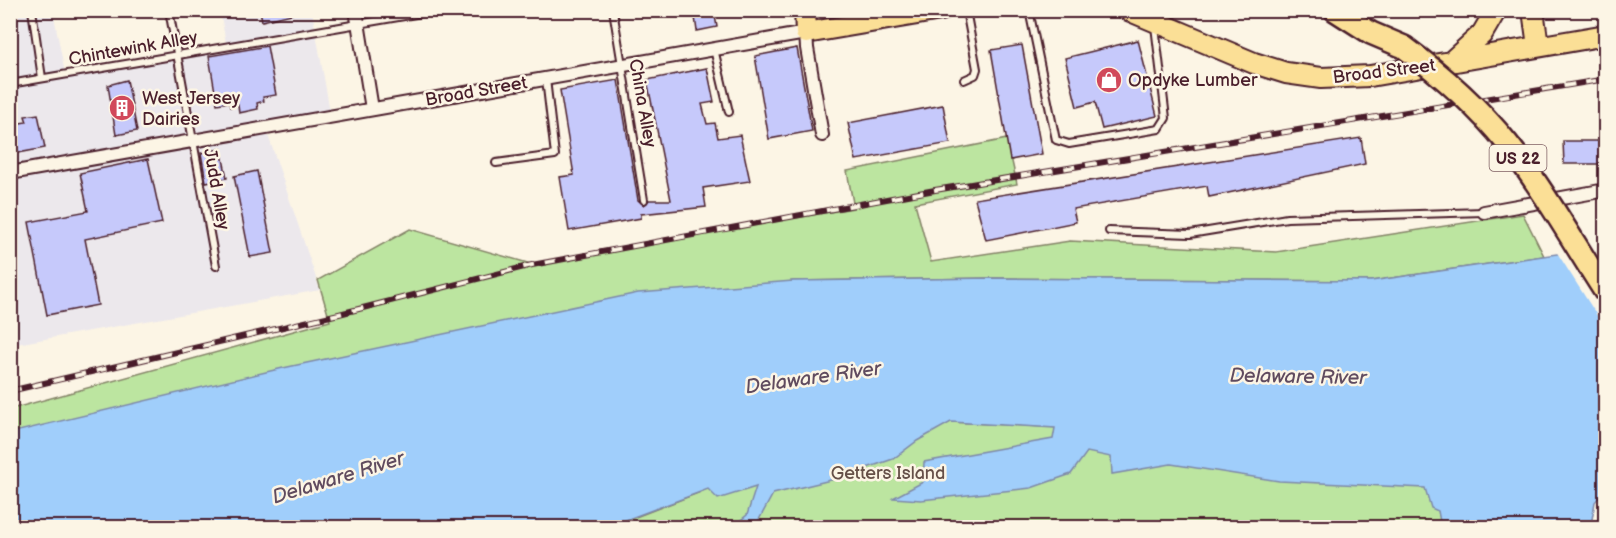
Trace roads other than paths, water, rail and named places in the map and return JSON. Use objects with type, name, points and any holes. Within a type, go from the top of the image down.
[{"type":"highway","name":"US 22","points":[[1335,10],[1371,33],[1404,47]]},
{"type":"highway","name":"US 22","points":[[1362,10],[1459,91],[1500,134],[1528,172],[1605,293]]},
{"type":"main road","points":[[805,10],[806,33]]},
{"type":"main road","name":"Broad Street","points":[[806,33],[941,10]]},
{"type":"main road","name":"Broad Street","points":[[1128,10],[1254,63],[1276,71],[1309,77],[1358,77],[1605,35]]},
{"type":"main road","points":[[1449,62],[1482,34],[1496,10]]},
{"type":"main road","points":[[1533,10],[1544,45]]},
{"type":"main road","points":[[1544,10],[1544,45]]},
{"type":"street","points":[[356,10],[372,109]]},
{"type":"street","points":[[806,33],[822,135]]},
{"type":"street","name":"Broad Street","points":[[10,173],[806,33]]},
{"type":"street","points":[[1484,212],[1605,190]]},
{"type":"lane","points":[[32,10],[42,78]]},
{"type":"lane","name":"Judd Alley","points":[[169,10],[216,266]]},
{"type":"lane","name":"Chintewink Alley","points":[[10,84],[439,10]]},
{"type":"lane","name":"China Alley","points":[[613,10],[644,200]]},
{"type":"lane","points":[[964,80],[975,75],[977,69],[966,10]]},
{"type":"lane","points":[[1029,10],[1056,140],[1069,144],[1158,129],[1166,118],[1155,22]]},
{"type":"lane","points":[[714,49],[729,112]]},
{"type":"lane","points":[[496,163],[555,155],[546,78]]},
{"type":"lane","points":[[1109,231],[1190,234],[1287,218],[1484,212]]},
{"type":"water","name":"Delaware River","points":[[1605,247],[1605,490],[1595,502],[1591,525],[1588,527],[1441,527],[1438,511],[1431,508],[1425,488],[1279,481],[1171,464],[1112,474],[1111,457],[1087,452],[1071,474],[1031,488],[921,500],[893,498],[923,482],[924,462],[1053,439],[1055,428],[951,422],[917,441],[893,459],[835,479],[773,494],[755,527],[732,527],[747,515],[756,487],[718,499],[708,489],[607,527],[11,527],[10,433],[283,368],[638,293],[793,281],[992,278],[1371,281]]},
{"type":"railway","points":[[10,391],[339,314],[532,265],[935,190],[1606,79]]},
{"type":"place","name":"Opdyke Lumber","points":[[1109,80]]},
{"type":"place","name":"West Jersey Dairies","points":[[122,108]]},
{"type":"park label","name":"Getters Island","points":[[888,473]]}]
